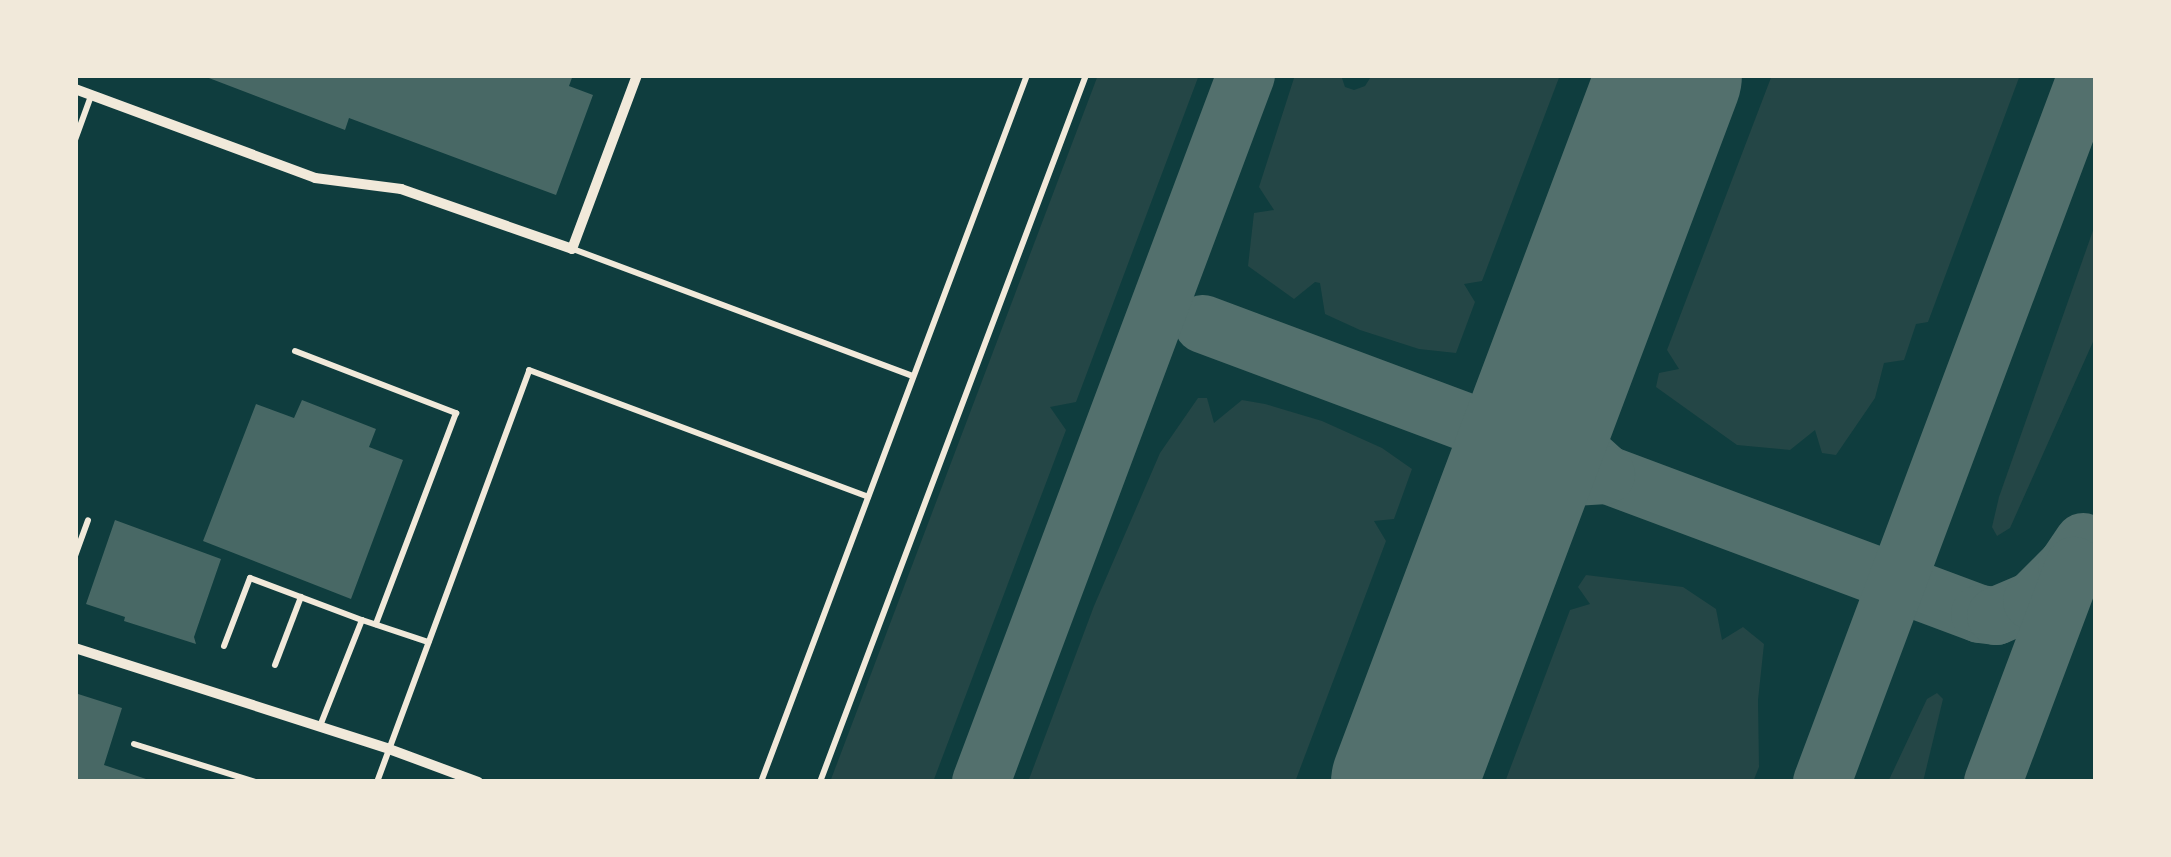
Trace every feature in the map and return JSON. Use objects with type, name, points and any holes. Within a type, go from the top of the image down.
[{"type":"street","points":[[75,89],[315,178],[401,188],[572,248],[638,75]]},
{"type":"street","points":[[75,648],[389,748],[478,782]]},
{"type":"lane","points":[[761,782],[1027,75]]},
{"type":"lane","points":[[820,782],[1086,75]]},
{"type":"lane","points":[[75,140],[92,95]]},
{"type":"lane","points":[[572,248],[914,376]]},
{"type":"lane","points":[[295,351],[456,413],[376,624]]},
{"type":"lane","points":[[377,782],[529,370],[868,496]]},
{"type":"lane","points":[[75,556],[88,520]]},
{"type":"lane","points":[[224,646],[250,578],[428,642]]},
{"type":"lane","points":[[276,665],[301,597]]},
{"type":"lane","points":[[320,726],[362,620]]},
{"type":"lane","points":[[134,744],[255,782]]},
{"type":"shaded area","points":[[1098,75],[1199,75],[1076,402],[1050,407],[1066,430],[933,782],[830,782]]},
{"type":"shaded area","points":[[1295,75],[1341,75],[1345,87],[1354,90],[1365,86],[1372,75],[1560,75],[1482,281],[1464,284],[1475,302],[1456,353],[1419,349],[1360,330],[1325,314],[1320,283],[1315,282],[1294,299],[1248,266],[1254,213],[1274,210],[1259,187]]},
{"type":"shaded area","points":[[1772,75],[2020,75],[1928,322],[1916,324],[1904,360],[1884,363],[1875,398],[1836,455],[1822,453],[1815,430],[1790,450],[1737,445],[1656,387],[1659,373],[1679,369],[1667,350]]},
{"type":"shaded area","points":[[2096,222],[2096,335],[2010,528],[1997,536],[1992,527],[1999,497]]},
{"type":"shaded area","points":[[1198,398],[1207,398],[1214,423],[1242,400],[1265,404],[1322,421],[1382,448],[1412,469],[1394,519],[1374,521],[1386,541],[1295,782],[1028,782],[1094,606],[1160,453]]},
{"type":"shaded area","points":[[1586,575],[1683,587],[1716,609],[1722,640],[1743,627],[1764,644],[1758,700],[1759,767],[1753,782],[1505,782],[1570,610],[1590,604],[1578,587]]},
{"type":"shaded area","points":[[1937,693],[1943,699],[1923,782],[1888,782],[1927,699]]},
{"type":"building","points":[[201,75],[573,75],[569,86],[593,95],[556,195],[349,118],[345,130]]},
{"type":"building","points":[[302,400],[376,429],[369,447],[403,460],[351,599],[203,541],[256,404],[294,418]]},
{"type":"building","points":[[115,520],[221,559],[194,637],[196,644],[86,604]]},
{"type":"building","points":[[75,693],[122,708],[104,765],[155,782],[75,782]]},
{"type":"taxiway","points":[[981,782],[1246,75]]},
{"type":"taxiway","points":[[1822,782],[2087,75]]},
{"type":"taxiway","points":[[1203,324],[1980,614],[1996,616],[2032,601],[2067,566],[2083,542]]},
{"type":"taxiway","points":[[1557,372],[1556,391],[1569,436],[1606,474]]},
{"type":"taxiway","points":[[1504,514],[1520,497],[1557,478],[1606,475]]},
{"type":"taxiway","points":[[1993,782],[2074,566]]},
{"type":"runway","points":[[1403,782],[1669,75]]}]
